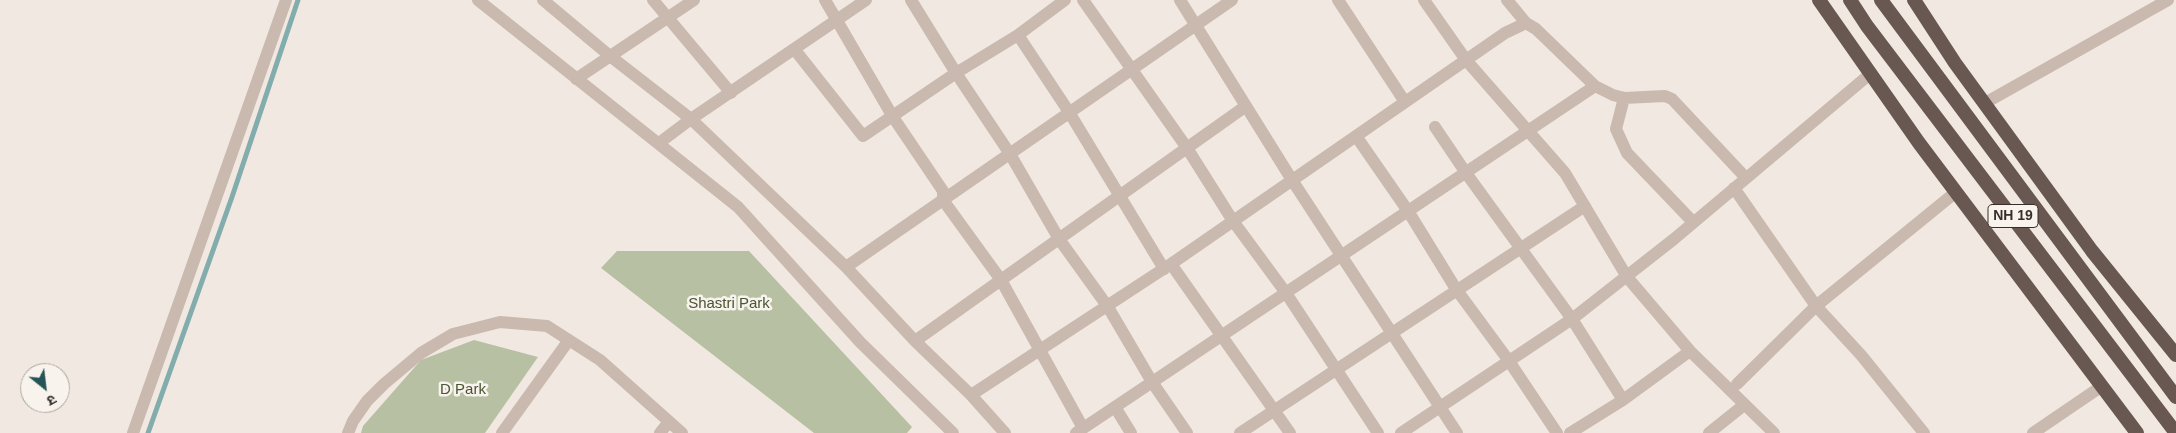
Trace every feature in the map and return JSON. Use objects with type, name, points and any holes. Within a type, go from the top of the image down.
[{"type":"highway","points":[[1819,0],[1956,192],[2137,433]]},
{"type":"highway","name":"NH 19","points":[[1850,0],[2176,433]]},
{"type":"highway","points":[[1881,0],[2176,397]]},
{"type":"highway","points":[[1914,0],[1984,103],[2092,251],[2176,355]]},
{"type":"street","points":[[133,433],[286,0]]},
{"type":"street","points":[[543,0],[610,56],[691,119],[846,267],[915,341],[971,395],[1005,433]]},
{"type":"street","points":[[653,0],[731,93]]},
{"type":"street","points":[[576,79],[694,0]]},
{"type":"street","points":[[825,0],[893,116],[943,191],[943,200],[1001,280],[1040,350],[1080,430],[1595,86]]},
{"type":"street","points":[[659,144],[691,119],[866,0]]},
{"type":"street","points":[[911,0],[956,73],[1010,154],[1059,238],[1108,307],[1152,382],[1187,433]]},
{"type":"street","points":[[795,50],[863,136],[956,73],[1018,36],[1065,0]]},
{"type":"street","points":[[1083,0],[1187,148],[1233,221],[1286,293],[1378,433]]},
{"type":"street","points":[[1180,0],[1292,180],[1457,433]]},
{"type":"street","points":[[846,267],[1232,0]]},
{"type":"street","points":[[1338,0],[1405,102]]},
{"type":"street","points":[[1424,0],[1466,60],[1564,173],[1627,277],[1690,351],[1774,433]]},
{"type":"street","points":[[1507,0],[1526,23],[1536,29],[1595,86],[1613,95],[1622,97],[1659,95],[1672,99],[1746,178]]},
{"type":"street","points":[[1984,103],[2168,0]]},
{"type":"street","points":[[482,1],[576,79],[738,207],[860,342],[952,433]]},
{"type":"street","points":[[971,395],[1167,267],[1505,32],[1526,23]]},
{"type":"street","points":[[1018,36],[1119,196],[1167,267],[1221,336],[1290,433]]},
{"type":"street","points":[[1400,433],[1572,319],[1627,277],[1870,74]]},
{"type":"street","points":[[1622,97],[1616,129],[1627,153],[1693,222]]},
{"type":"street","points":[[915,341],[1246,106]]},
{"type":"street","points":[[1435,128],[1572,319],[1623,400]]},
{"type":"street","points":[[1356,136],[1408,212],[1456,290],[1509,361],[1557,433]]},
{"type":"street","points":[[1734,188],[1816,306],[1861,355],[1924,433]]},
{"type":"street","points":[[1737,384],[1816,306],[1956,192]]},
{"type":"street","points":[[1240,433],[1585,206]]},
{"type":"street","points":[[348,433],[362,408],[384,384],[421,353],[453,334],[500,322],[547,326],[600,360],[664,428],[682,433]]},
{"type":"street","points":[[502,433],[569,340]]},
{"type":"street","points":[[1570,433],[1623,400],[1690,351]]},
{"type":"street","points":[[2033,433],[2102,386]]},
{"type":"street","points":[[1710,433],[1744,405]]},
{"type":"street","points":[[1115,407],[1131,433]]},
{"type":"green space","name":"Shastri Park","points":[[617,251],[749,251],[912,427],[907,433],[814,433],[601,268]]},
{"type":"green space","name":"D Park","points":[[474,340],[538,357],[485,433],[361,433],[363,426],[421,360]]},
{"type":"waterway","points":[[148,433],[232,197],[298,0]]}]
